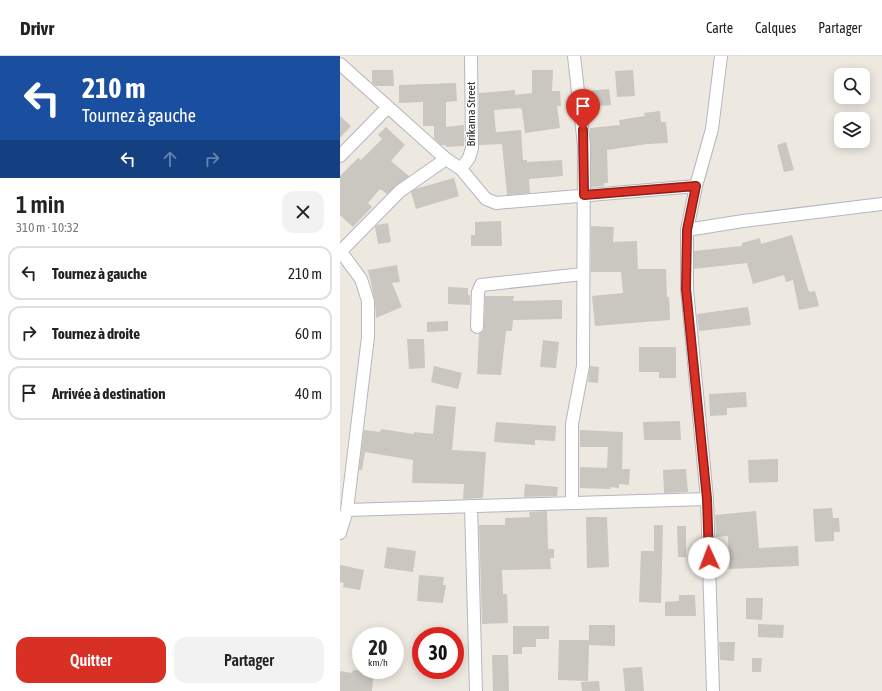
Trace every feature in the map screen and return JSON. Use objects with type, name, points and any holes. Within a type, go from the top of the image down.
[{"type":"street","name":"Brikama Street","points":[[461,169],[470,158],[472,148],[471,56]]},
{"type":"street","points":[[572,503],[572,424],[583,366],[584,195],[584,145],[574,56]]},
{"type":"street","points":[[714,691],[707,499],[686,289],[687,230],[696,186],[712,129],[721,56]]},
{"type":"street","points":[[340,64],[446,159],[461,169],[486,199],[496,203],[696,186]]},
{"type":"street","points":[[340,156],[388,107]]},
{"type":"street","points":[[341,527],[347,510],[364,381],[368,301],[361,279],[340,252],[400,192],[446,159]]},
{"type":"street","points":[[687,230],[743,221],[882,204]]},
{"type":"street","points":[[477,327],[478,292],[481,285],[583,274]]},
{"type":"street","points":[[347,510],[707,499]]},
{"type":"street","points":[[471,506],[476,691]]},
{"type":"building","points":[[372,70],[393,70],[394,86],[376,86],[372,83]]},
{"type":"building","points":[[532,70],[553,70],[552,91],[560,91],[561,106],[557,106],[560,128],[525,133],[522,110],[520,108],[494,110],[496,132],[521,130],[523,160],[527,160],[527,162],[562,160],[563,176],[529,179],[530,193],[507,195],[502,144],[479,145],[479,93],[515,90],[515,95],[532,93]]},
{"type":"building","points":[[633,70],[635,96],[617,97],[615,71]]},
{"type":"building","points":[[456,83],[457,101],[446,102],[446,127],[464,125],[464,146],[446,147],[446,145],[441,145],[434,138],[434,126],[423,126],[423,102],[399,103],[399,85]]},
{"type":"building","points":[[609,89],[611,105],[587,107],[586,91]]},
{"type":"building","points":[[660,111],[661,122],[666,122],[668,143],[647,144],[607,150],[608,183],[604,183],[604,186],[591,187],[590,128],[620,125],[619,120],[645,116],[644,113]]},
{"type":"building","points":[[340,116],[351,126],[340,138]]},
{"type":"building","points":[[386,127],[405,145],[391,161],[409,176],[387,194],[380,189],[368,203],[372,207],[353,227],[340,215],[340,176],[358,158],[361,160],[382,139],[378,135]]},
{"type":"building","points":[[786,142],[794,170],[784,172],[777,145]]},
{"type":"building","points":[[454,178],[459,196],[416,209],[411,192],[415,189]]},
{"type":"building","points":[[501,221],[502,246],[471,246],[471,235],[475,235],[475,222]]},
{"type":"building","points":[[388,223],[391,242],[378,244],[375,227],[377,225]]},
{"type":"building","points":[[591,226],[614,227],[613,242],[637,241],[638,269],[666,269],[670,320],[595,326],[592,296],[623,293],[621,272],[591,272]]},
{"type":"building","points":[[792,235],[809,292],[815,291],[819,306],[799,310],[793,280],[786,282],[784,275],[753,284],[747,263],[694,269],[694,251],[742,246],[742,243],[760,238],[761,244]]},
{"type":"building","points":[[397,265],[400,282],[392,283],[402,307],[376,318],[375,301],[368,270]]},
{"type":"building","points":[[448,287],[468,288],[470,305],[448,304]]},
{"type":"building","points":[[485,296],[514,296],[513,301],[562,300],[562,319],[513,320],[512,331],[506,331],[501,375],[477,374],[479,334],[483,331],[484,327]]},
{"type":"building","points":[[748,307],[751,325],[699,331],[697,314]]},
{"type":"building","points":[[448,321],[448,331],[427,332],[427,322]]},
{"type":"building","points":[[407,339],[424,339],[425,368],[409,369]]},
{"type":"building","points":[[543,340],[559,342],[556,368],[540,367]]},
{"type":"building","points":[[639,347],[676,347],[676,378],[659,378],[659,372],[639,372]]},
{"type":"building","points":[[434,366],[462,373],[458,389],[431,382]]},
{"type":"building","points":[[590,366],[599,367],[598,383],[588,382]]},
{"type":"building","points":[[746,392],[747,407],[727,408],[727,415],[710,416],[709,394]]},
{"type":"building","points":[[436,405],[456,407],[452,450],[486,452],[483,498],[463,499],[464,484],[412,483],[413,460],[365,452],[362,470],[359,470],[364,430],[380,432],[381,429],[414,434],[414,432],[433,434]]},
{"type":"building","points":[[680,421],[681,440],[644,440],[643,422]]},
{"type":"building","points":[[496,422],[556,426],[555,441],[535,440],[535,445],[494,442]]},
{"type":"building","points":[[580,430],[623,432],[622,469],[630,469],[629,485],[619,484],[619,488],[610,487],[610,489],[580,488],[580,467],[607,468],[608,447],[580,447]]},
{"type":"building","points":[[778,459],[778,482],[749,483],[748,460]]},
{"type":"building","points":[[686,469],[688,492],[664,493],[663,470]]},
{"type":"building","points":[[525,484],[558,487],[557,496],[524,497]]},
{"type":"building","points":[[832,508],[833,518],[839,518],[840,532],[834,532],[834,541],[815,542],[813,509]]},
{"type":"building","points":[[547,511],[548,549],[554,549],[554,558],[550,558],[551,569],[502,570],[503,594],[507,594],[508,623],[482,624],[479,525],[505,525],[505,518],[530,517],[529,512]]},
{"type":"building","points":[[756,511],[759,548],[798,546],[799,566],[729,569],[728,536],[716,537],[715,515]]},
{"type":"building","points":[[586,517],[607,517],[609,567],[587,568]]},
{"type":"building","points":[[654,525],[663,525],[661,603],[639,602],[641,551],[654,551]]},
{"type":"building","points":[[677,526],[686,526],[686,557],[678,557]]},
{"type":"building","points":[[387,547],[416,551],[413,572],[384,568]]},
{"type":"building","points":[[340,565],[364,570],[360,590],[343,587],[344,583],[340,582]]},
{"type":"building","points":[[419,575],[444,577],[443,585],[446,585],[443,603],[417,601]]},
{"type":"building","points":[[679,595],[695,595],[696,616],[665,616],[665,602],[679,601]]},
{"type":"building","points":[[746,598],[763,598],[762,620],[746,619]]},
{"type":"building","points":[[758,624],[784,625],[783,638],[758,637]]},
{"type":"building","points":[[589,625],[615,625],[615,646],[589,645],[588,681],[558,680],[559,640],[589,640]]},
{"type":"building","points":[[513,626],[549,626],[549,639],[536,639],[536,647],[522,647],[522,654],[513,654]]},
{"type":"building","points":[[719,642],[735,642],[734,661],[720,660]]},
{"type":"building","points":[[492,655],[508,655],[509,691],[493,691]]},
{"type":"building","points":[[752,658],[762,658],[761,672],[752,672]]},
{"type":"building","points":[[642,667],[644,691],[625,691],[623,668]]},
{"type":"building","points":[[340,671],[352,673],[352,679],[373,679],[372,691],[340,691]]},
{"type":"building","points":[[599,681],[600,691],[582,691],[581,682]]},
{"type":"route","points":[[583,130],[584,195],[696,186],[687,230],[686,289],[707,499],[709,558]]}]
